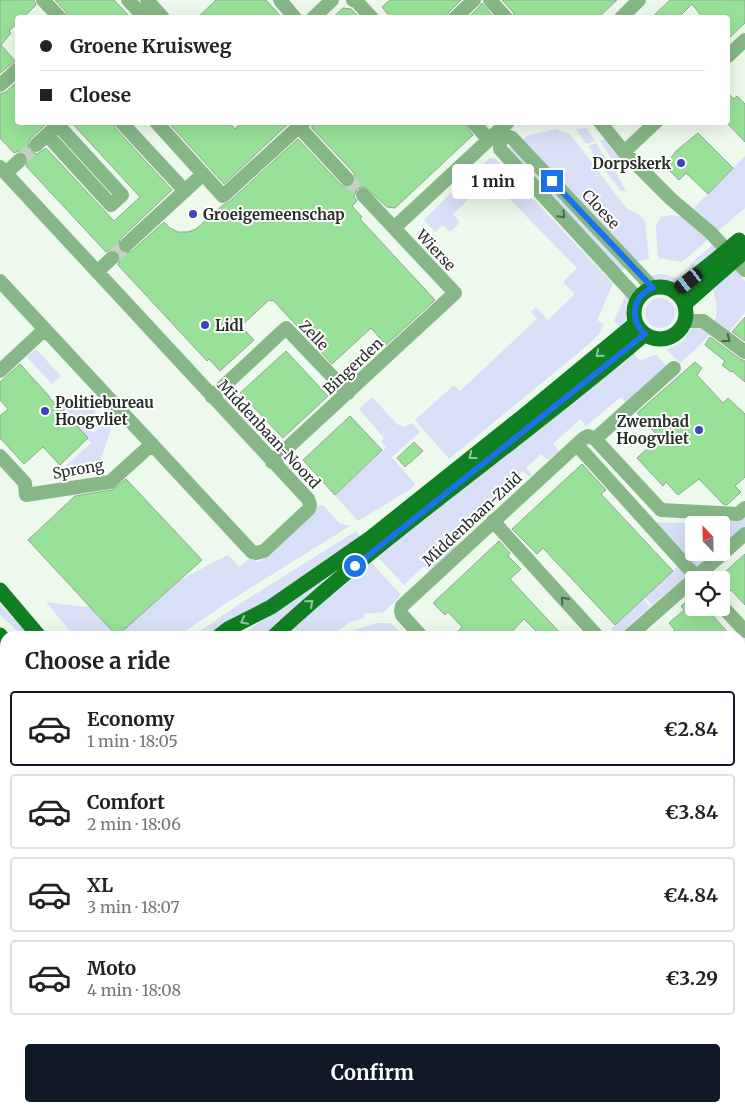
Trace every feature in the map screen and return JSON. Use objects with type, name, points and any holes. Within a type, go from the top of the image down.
[{"type":"main road","points":[[685,304],[717,267],[743,242]]},
{"type":"main road","points":[[675,292],[717,267]]},
{"type":"main road","points":[[662,287],[675,292],[685,304],[686,320],[678,333],[669,338],[654,338],[641,329],[634,310],[638,299],[645,292],[653,288],[662,287]]},
{"type":"main road","points":[[225,631],[271,607],[368,538],[522,417],[641,329]]},
{"type":"main road","points":[[279,631],[310,603],[641,329]]},
{"type":"main road","points":[[0,590],[35,631]]},
{"type":"street","points":[[43,0],[57,15]]},
{"type":"street","points":[[128,0],[142,15]]},
{"type":"street","points":[[147,0],[160,15]]},
{"type":"street","points":[[280,0],[292,15]]},
{"type":"street","points":[[316,15],[332,0]]},
{"type":"street","points":[[356,0],[369,15]]},
{"type":"street","points":[[458,15],[474,0]]},
{"type":"street","points":[[490,0],[503,15]]},
{"type":"street","points":[[624,15],[639,0]]},
{"type":"street","points":[[730,54],[745,40]]},
{"type":"street","points":[[0,85],[15,72]]},
{"type":"street","points":[[36,145],[47,135],[58,125],[122,195],[110,205],[47,135]]},
{"type":"street","points":[[124,125],[185,191]]},
{"type":"street","points":[[159,125],[223,196],[302,125],[347,178]]},
{"type":"street","name":"Cloese","points":[[478,125],[496,137],[500,144],[500,149],[638,299]]},
{"type":"street","points":[[394,228],[496,137],[506,125]]},
{"type":"street","points":[[602,125],[624,152],[671,199],[711,233],[745,270]]},
{"type":"street","points":[[624,152],[653,125]]},
{"type":"street","name":"Cloese","points":[[496,137],[506,136],[512,138],[653,288]]},
{"type":"street","points":[[3,170],[20,160]]},
{"type":"street","name":"Middenbaan-Noord","points":[[0,281],[252,552],[264,551],[309,509],[308,499],[3,170]]},
{"type":"street","points":[[126,245],[203,174]]},
{"type":"street","name":"Wierse","points":[[363,195],[455,294]]},
{"type":"street","points":[[97,272],[112,258]]},
{"type":"street","name":"Bingerden","points":[[272,462],[455,294]]},
{"type":"street","points":[[686,320],[703,321],[745,352]]},
{"type":"street","name":"Zelle","points":[[212,397],[286,328],[348,393]]},
{"type":"street","points":[[0,371],[45,330]]},
{"type":"street","name":"Middenbaan-Zuid","points":[[416,631],[402,615],[402,606],[576,445],[588,436],[594,439],[674,368]]},
{"type":"street","points":[[594,439],[661,510],[738,514],[745,508]]},
{"type":"street","name":"Sprong","points":[[0,456],[25,483],[26,495],[110,482],[152,444]]},
{"type":"street","points":[[576,445],[691,571]]},
{"type":"street","points":[[493,521],[592,631]]},
{"type":"street","points":[[705,571],[745,534]]},
{"type":"street","points":[[635,631],[685,588]]},
{"type":"street","points":[[730,615],[745,631]]},
{"type":"shaded area","points":[[586,128],[595,141],[586,144],[576,129]]},
{"type":"shaded area","points":[[556,129],[570,134],[627,209],[639,214],[645,222],[649,259],[634,262],[522,142],[526,136]]},
{"type":"shaded area","points":[[607,138],[632,166],[615,165],[600,141]]},
{"type":"shaded area","points":[[596,143],[609,164],[601,164],[588,146]]},
{"type":"shaded area","points":[[513,144],[627,267],[620,272],[507,151]]},
{"type":"shaded area","points":[[745,156],[745,208],[718,231],[694,208]]},
{"type":"shaded area","points":[[490,158],[496,159],[613,284],[597,320],[604,324],[599,334],[449,459],[415,420],[454,385],[460,391],[537,319],[531,312],[536,307],[548,320],[575,294],[563,282],[577,268],[479,168]]},
{"type":"shaded area","points":[[613,168],[626,191],[621,191],[604,169]]},
{"type":"shaded area","points":[[467,177],[480,188],[453,214],[460,222],[450,232],[443,225],[435,232],[424,220]]},
{"type":"shaded area","points":[[671,215],[687,218],[710,238],[682,262],[658,258],[656,225],[661,217]]},
{"type":"shaded area","points":[[715,243],[721,249],[696,270],[689,265]]},
{"type":"shaded area","points":[[734,268],[745,281],[745,312],[729,332],[715,321],[716,304],[712,287]]},
{"type":"shaded area","points":[[663,274],[680,279],[672,283],[663,283],[655,281],[648,276]]},
{"type":"shaded area","points":[[627,292],[631,306],[627,321],[622,329],[614,321]]},
{"type":"shaded area","points":[[660,298],[671,302],[675,313],[671,324],[660,328],[649,324],[645,313],[649,302]]},
{"type":"shaded area","points":[[704,327],[711,333],[680,363],[667,350],[683,341],[691,328]]},
{"type":"shaded area","points":[[36,349],[61,376],[52,384],[27,357]]},
{"type":"shaded area","points":[[632,352],[640,361],[657,355],[667,367],[626,402],[621,397],[586,426],[580,419],[553,444],[559,451],[548,460],[541,454],[526,468],[532,475],[530,477],[523,471],[502,490],[508,496],[505,499],[499,493],[452,540],[458,547],[431,573],[424,566],[404,585],[375,554]]},
{"type":"shaded area","points":[[79,394],[96,413],[85,424],[93,433],[105,423],[111,429],[96,474],[50,480],[91,443],[58,405],[65,399],[69,403]]},
{"type":"shaded area","points":[[372,397],[397,424],[404,427],[412,423],[420,432],[392,457],[415,484],[412,488],[358,521],[335,495],[386,447],[381,441],[384,438],[359,409]]},
{"type":"shaded area","points":[[323,505],[339,523],[350,526],[231,600],[185,631],[124,631],[125,625],[174,583],[228,555],[239,567],[250,558],[258,562],[263,560],[318,506]]},
{"type":"shaded area","points":[[745,513],[745,528],[730,540],[730,516],[720,516]]},
{"type":"shaded area","points":[[652,522],[685,523],[685,558]]},
{"type":"shaded area","points":[[356,531],[361,538],[272,599],[214,631],[200,631]]},
{"type":"shaded area","points":[[359,550],[363,555],[322,585],[267,631],[248,631]]},
{"type":"shaded area","points":[[368,559],[401,595],[384,612],[364,614],[365,618],[350,622],[337,631],[285,631]]},
{"type":"shaded area","points":[[688,561],[707,561],[696,570]]},
{"type":"shaded area","points":[[680,564],[686,571],[685,577],[652,605],[645,597]]},
{"type":"shaded area","points":[[643,599],[650,607],[623,631],[613,631],[611,629]]},
{"type":"shaded area","points":[[46,602],[84,607],[115,604],[114,631],[70,631]]},
{"type":"shaded area","points":[[0,605],[27,631],[18,631],[0,615]]},
{"type":"shaded area","points":[[377,623],[391,623],[398,631],[352,631]]},
{"type":"building","points":[[0,0],[34,0],[36,5],[26,15],[15,15],[15,26],[9,31],[11,33],[1,45],[15,61],[0,73]]},
{"type":"building","points":[[55,0],[114,0],[128,15],[68,15]]},
{"type":"building","points":[[216,0],[266,0],[279,15],[200,15]]},
{"type":"building","points":[[390,0],[461,0],[448,15],[389,15],[382,7]]},
{"type":"building","points":[[502,0],[617,0],[601,15],[514,15]]},
{"type":"building","points":[[670,0],[745,0],[745,23],[730,37],[730,15],[701,15],[692,4],[681,15],[654,15]]},
{"type":"building","points":[[482,3],[492,15],[471,15]]},
{"type":"building","points":[[343,8],[351,9],[357,15],[335,15]]},
{"type":"building","points":[[15,84],[15,125],[45,125],[30,139],[28,143],[29,150],[37,154],[46,148],[114,221],[140,197],[74,125],[114,125],[172,190],[120,239],[118,247],[124,253],[132,251],[164,222],[178,232],[188,232],[196,229],[229,202],[298,139],[341,185],[345,187],[353,186],[355,181],[354,173],[312,128],[312,125],[465,125],[473,135],[395,208],[387,207],[365,187],[357,189],[354,197],[357,201],[352,206],[362,217],[360,219],[435,300],[386,345],[371,328],[332,364],[273,300],[269,300],[241,326],[254,340],[220,371],[209,359],[207,361],[118,265],[121,257],[118,252],[111,249],[106,252],[26,166],[29,159],[26,154],[19,151],[14,153],[0,138],[0,94],[6,92]]},
{"type":"building","points":[[730,95],[734,99],[737,96],[745,104],[745,142],[729,125]]},
{"type":"building","points":[[171,125],[231,125],[235,129],[239,125],[287,125],[224,184]]},
{"type":"building","name":"Dorpskerk","points":[[698,133],[733,168],[708,194],[686,173],[679,180],[665,166],[676,151]]},
{"type":"building","points":[[745,317],[745,341],[732,332]]},
{"type":"building","points":[[710,337],[745,361],[745,382],[722,365],[725,361],[705,345]]},
{"type":"building","points":[[286,351],[328,396],[283,438],[240,393]]},
{"type":"building","name":"Zwembad Hoogvliet","points":[[695,362],[702,368],[697,375],[723,403],[728,398],[745,414],[745,477],[735,486],[741,492],[727,505],[723,504],[699,479],[678,495],[666,482],[663,486],[637,458],[653,443],[657,435],[637,413]]},
{"type":"building","points":[[20,364],[49,398],[58,405],[88,438],[60,465],[43,447],[24,464],[0,438],[0,416],[8,409],[0,400],[0,382]]},
{"type":"building","points":[[350,416],[382,450],[335,495],[303,460]]},
{"type":"building","points":[[414,442],[423,451],[405,467],[397,458]]},
{"type":"building","points":[[582,464],[606,490],[601,494],[673,571],[615,625],[543,548],[537,554],[512,529]]},
{"type":"building","points":[[126,479],[202,560],[123,631],[112,631],[28,540],[75,496],[112,490]]},
{"type":"building","points":[[499,541],[510,553],[508,556],[521,569],[510,579],[558,631],[536,631],[524,619],[513,631],[458,631],[462,627],[448,612],[445,615],[433,603]]},
{"type":"building","points":[[745,554],[745,605],[730,591],[730,571],[726,571]]},
{"type":"building","points":[[685,603],[685,616],[713,616],[727,631],[674,631],[675,630],[669,623],[684,610],[681,606]]},
{"type":"tunnel","points":[[20,160],[36,145]]},
{"type":"tunnel","points":[[347,179],[363,195]]},
{"type":"tunnel","points":[[112,258],[126,245]]},
{"type":"place","name":"Dorpskerk","points":[[681,163]]},
{"type":"place","name":"Groeigemeenschap","points":[[193,214]]},
{"type":"place","name":"Lidl","points":[[205,325]]},
{"type":"place","name":"Politiebureau Hoogvliet","points":[[45,411]]},
{"type":"place","name":"Zwembad Hoogvliet","points":[[699,430]]},
{"type":"route","points":[[355,566],[645,334],[636,323],[634,310],[636,302],[641,295],[653,288],[552,181]]}]
